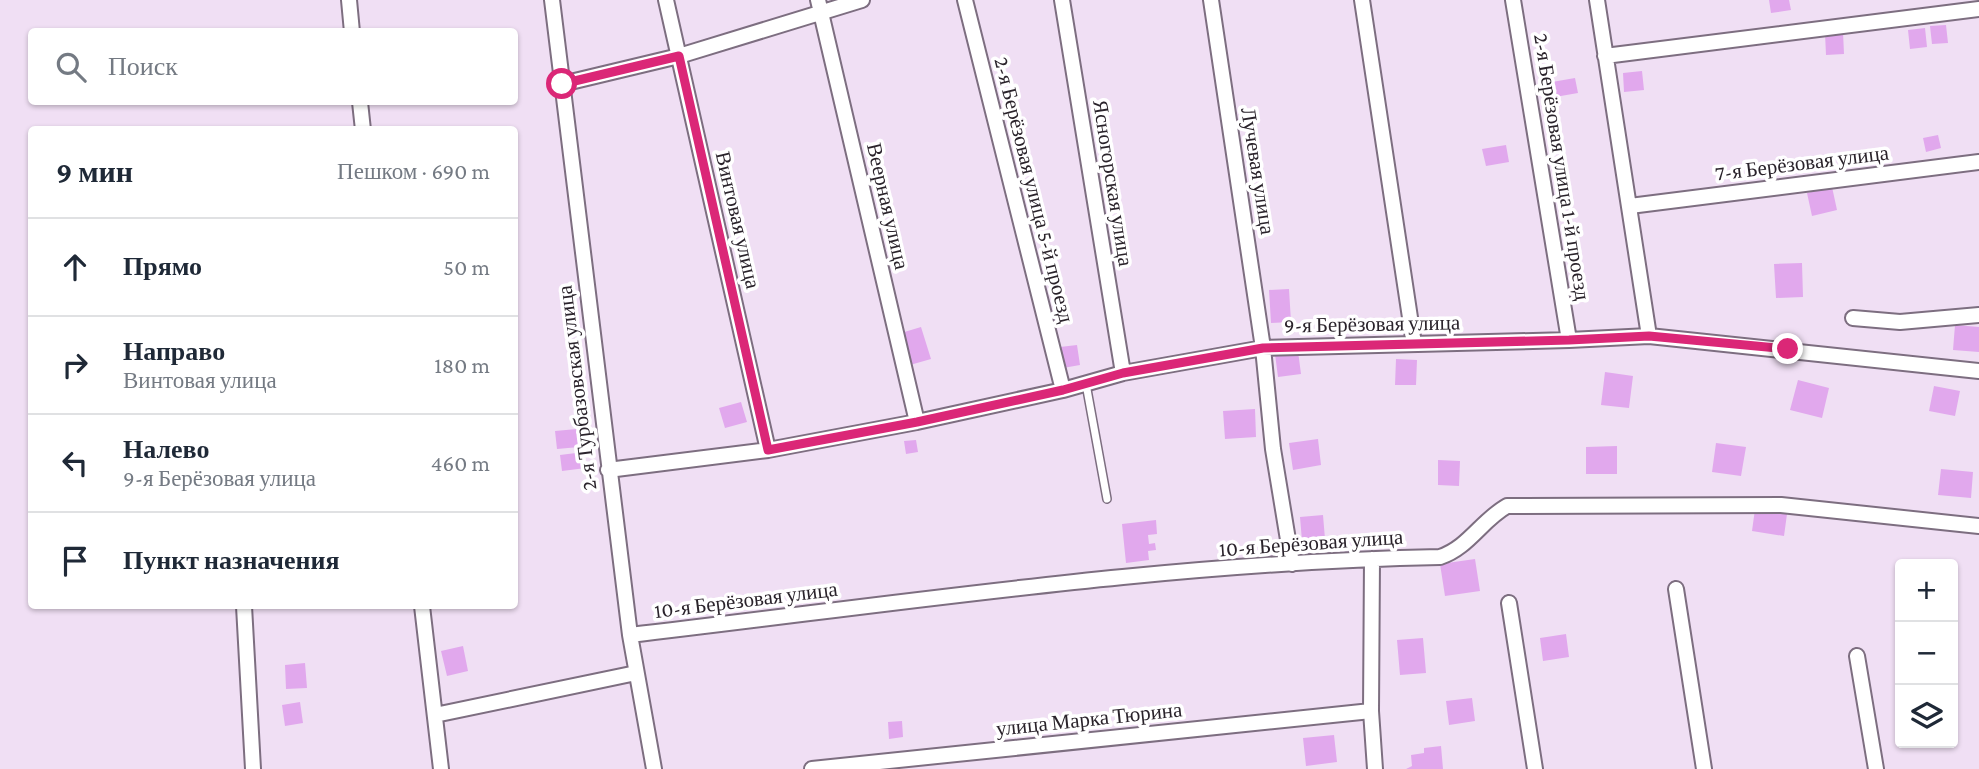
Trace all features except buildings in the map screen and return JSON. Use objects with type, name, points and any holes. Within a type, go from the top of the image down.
[{"type":"street","points":[[349,0],[352,28]]},
{"type":"street","name":"2-я Турбазовская улица","points":[[552,0],[608,470],[630,635],[654,769]]},
{"type":"street","name":"Винтовая улица","points":[[666,0],[768,450]]},
{"type":"street","points":[[562,84],[679,56],[819,6],[862,0]]},
{"type":"street","name":"2-я Берёзовая улица 5-й проезд","points":[[965,0],[1063,390]]},
{"type":"street","name":"Ясногорская улица","points":[[1062,0],[1123,373]]},
{"type":"street","name":"Лучевая улица","points":[[1211,0],[1263,348],[1273,449],[1292,564]]},
{"type":"street","points":[[1362,0],[1414,344]]},
{"type":"street","name":"2-я Берёзовая улица 1-й проезд","points":[[1513,0],[1569,340]]},
{"type":"street","points":[[1597,0],[1649,336]]},
{"type":"street","name":"Веерная улица","points":[[819,6],[917,422]]},
{"type":"street","points":[[1605,56],[1979,9]]},
{"type":"street","points":[[360,105],[363,126]]},
{"type":"street","name":"7-я Берёзовая улица","points":[[1630,206],[1979,162]]},
{"type":"street","points":[[1853,318],[1900,322],[1979,315]]},
{"type":"street","name":"9-я Берёзовая улица","points":[[608,470],[768,450],[917,422],[1063,390],[1123,373],[1263,348],[1649,336],[1979,371]]},
{"type":"street","name":"10-я Берёзовая улица","points":[[630,635],[1080,582],[1292,564],[1440,557],[1453,553],[1492,515],[1507,506],[1782,505],[1979,526]]},
{"type":"street","points":[[1372,559],[1371,711],[1375,769]]},
{"type":"street","points":[[1676,589],[1704,769]]},
{"type":"street","points":[[1509,603],[1535,769]]},
{"type":"street","points":[[244,609],[253,769]]},
{"type":"street","points":[[422,609],[441,769]]},
{"type":"street","points":[[1857,656],[1876,769]]},
{"type":"street","points":[[435,715],[636,673]]},
{"type":"street","name":"улица Марка Тюрина","points":[[812,769],[1371,711]]},
{"type":"lane","points":[[1085,384],[1107,499]]},
{"type":"route","points":[[562,84],[679,56],[768,450],[917,422],[1063,390],[1123,373],[1263,348],[1649,336],[1788,349]]}]
